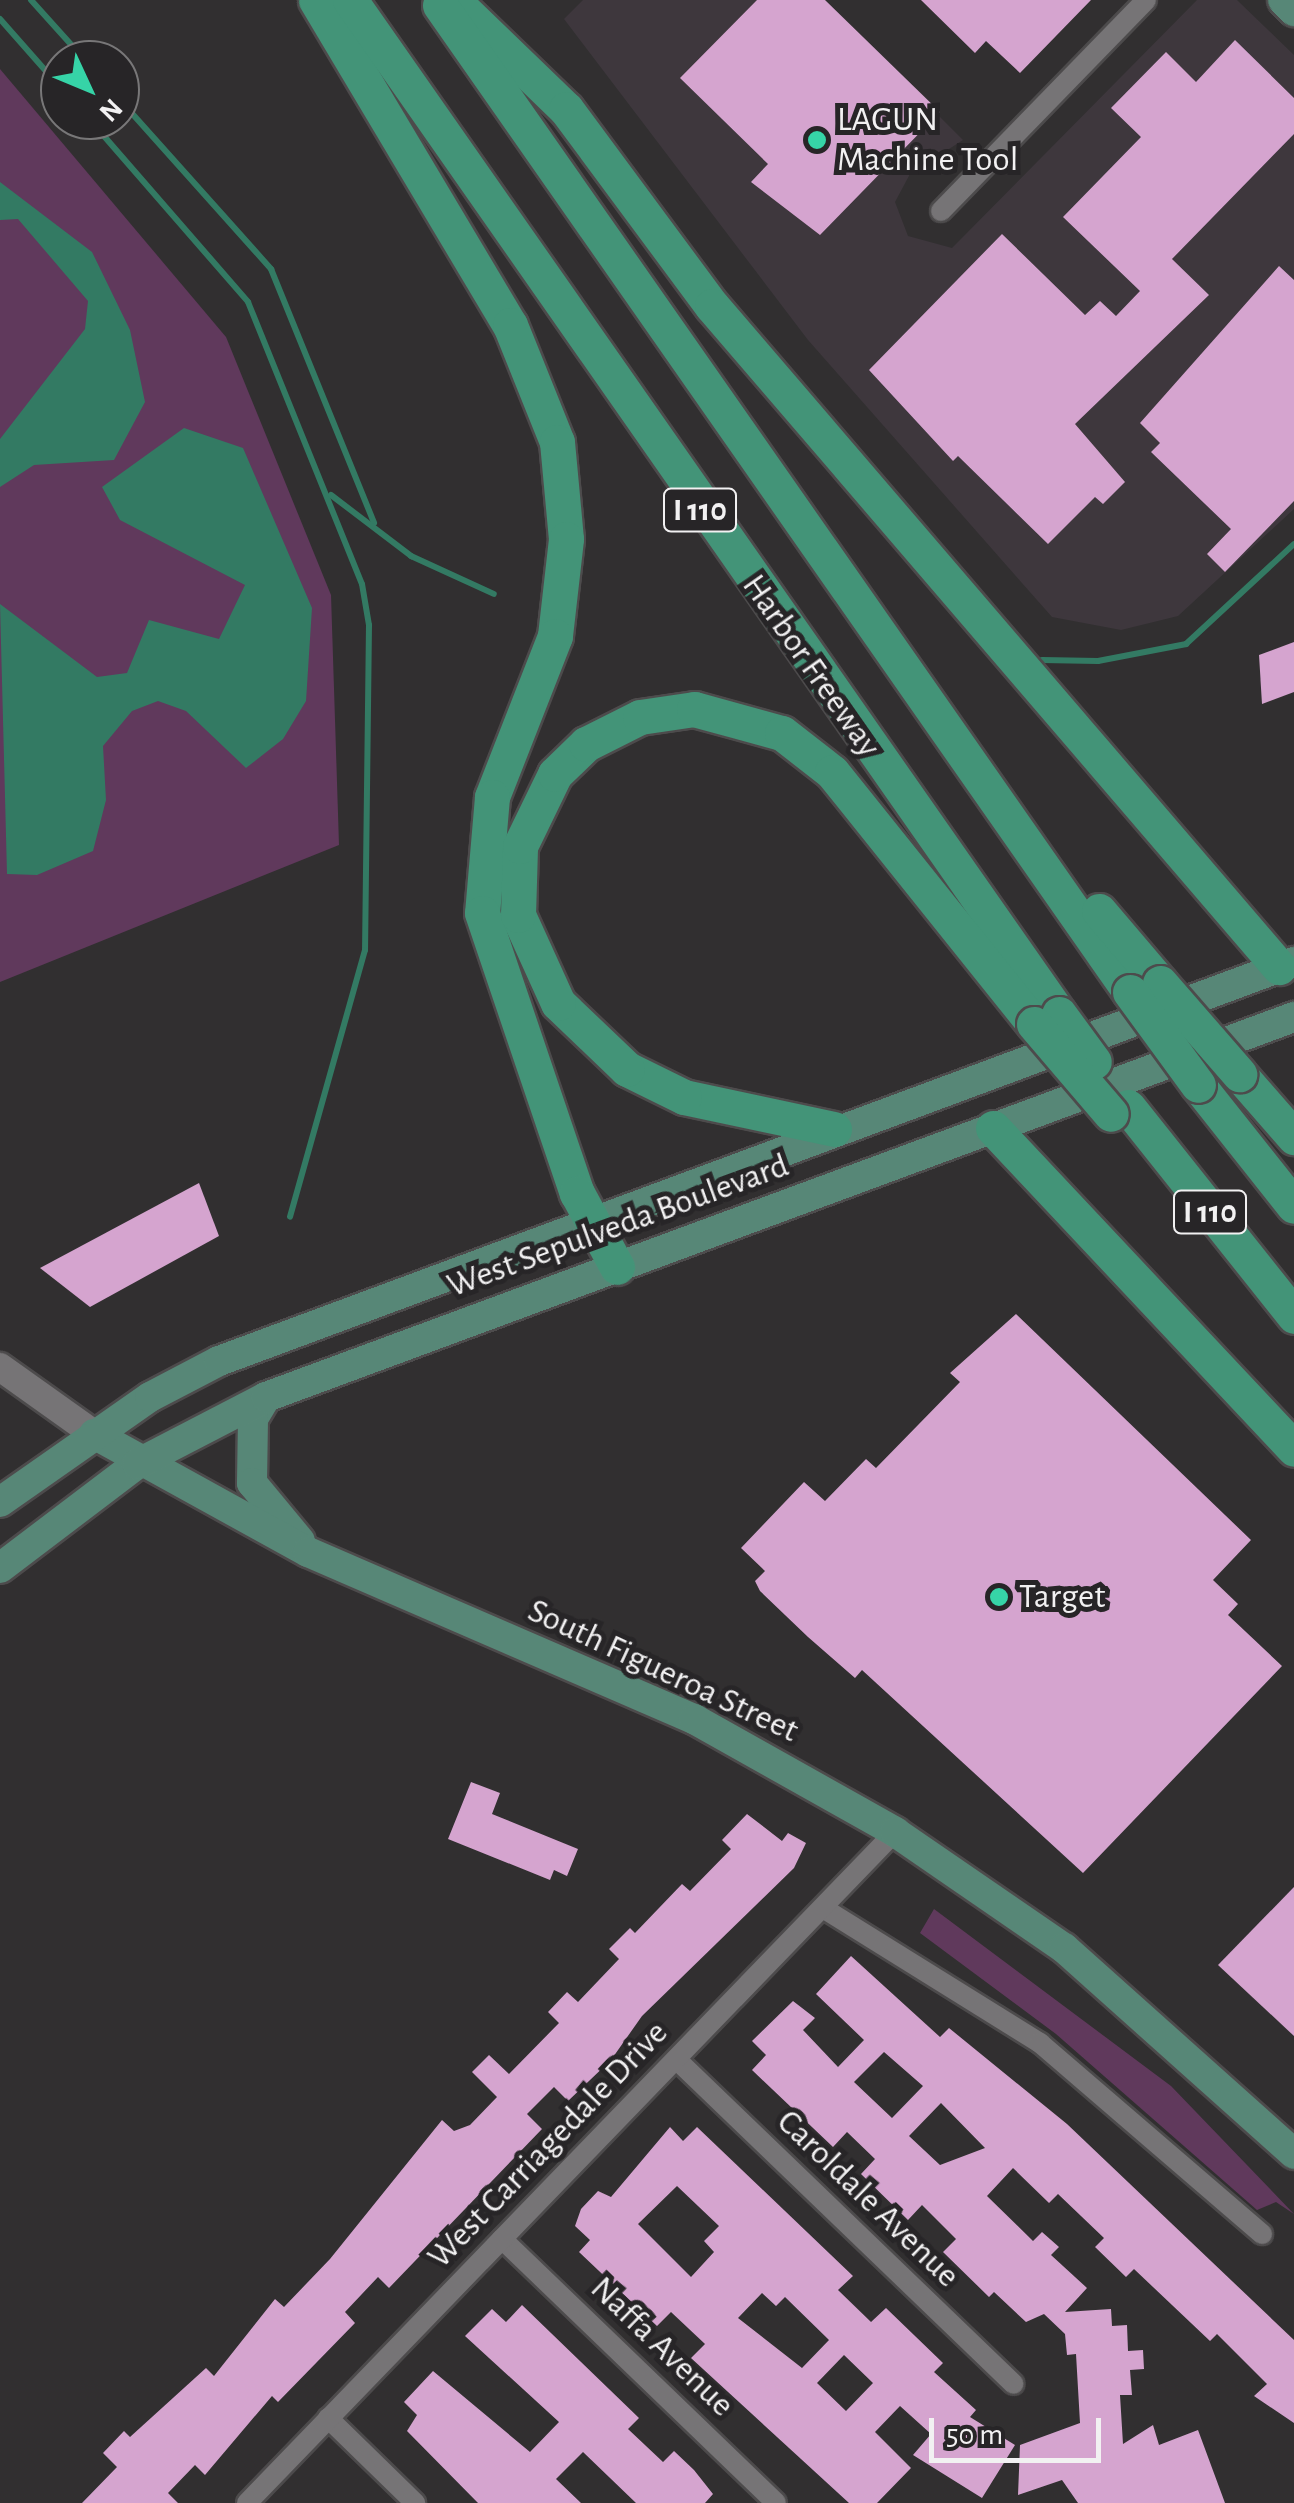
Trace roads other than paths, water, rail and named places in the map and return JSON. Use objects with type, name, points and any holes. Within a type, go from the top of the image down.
[{"type":"highway","points":[[316,0],[510,325],[557,442],[566,539],[555,636],[492,797],[480,888],[502,990],[617,1267]]},
{"type":"highway","name":"Harbor Freeway","points":[[350,0],[1046,1019],[1294,1316]]},
{"type":"highway","name":"I 110","points":[[437,0],[987,778],[1145,987],[1198,1085],[1294,1206]]},
{"type":"highway","points":[[454,0],[566,109],[712,306],[1287,965]]},
{"type":"highway","points":[[834,1129],[684,1098],[627,1069],[558,1003],[518,914],[520,846],[555,774],[586,744],[640,717],[694,709],[782,733],[832,772],[1046,1019]]},
{"type":"highway","points":[[1145,987],[1239,1074],[1294,1137]]},
{"type":"highway","points":[[993,1128],[1294,1449]]},
{"type":"main road","points":[[1283,0],[1294,11]]},
{"type":"main road","name":"West Sepulveda Boulevard","points":[[0,1502],[94,1434],[219,1361],[594,1217],[1287,965]]},
{"type":"main road","name":"West Sepulveda Boulevard","points":[[0,1568],[137,1464],[266,1397],[1294,1017]]},
{"type":"main road","name":"South Figueroa Street","points":[[0,1367],[137,1464],[308,1552],[694,1719],[895,1832],[1064,1948],[1294,2154]]},
{"type":"main road","points":[[266,1397],[253,1419],[252,1483],[308,1552]]},
{"type":"street","points":[[942,211],[1146,0]]},
{"type":"street","name":"West Carriagedale Drive","points":[[246,2503],[895,1832]]},
{"type":"street","points":[[822,1908],[1040,2043],[1262,2234]]},
{"type":"street","name":"Caroldale Avenue","points":[[677,2060],[1014,2384]]},
{"type":"street","name":"Naffa Avenue","points":[[502,2238],[776,2503]]},
{"type":"street","points":[[328,2418],[415,2503]]},
{"type":"waterway","points":[[31,0],[67,40]]},
{"type":"waterway","points":[[0,19],[40,64]]},
{"type":"waterway","points":[[140,122],[271,269],[374,523]]},
{"type":"waterway","points":[[107,140],[248,302],[362,584],[369,625],[365,950],[290,1217]]},
{"type":"waterway","points":[[331,495],[411,556],[494,594]]},
{"type":"waterway","points":[[1042,660],[1098,661],[1186,644],[1294,544]]},
{"type":"place","name":"LAGUN Machine Tool","points":[[817,140]]},
{"type":"place","name":"Target","points":[[999,1597]]}]
